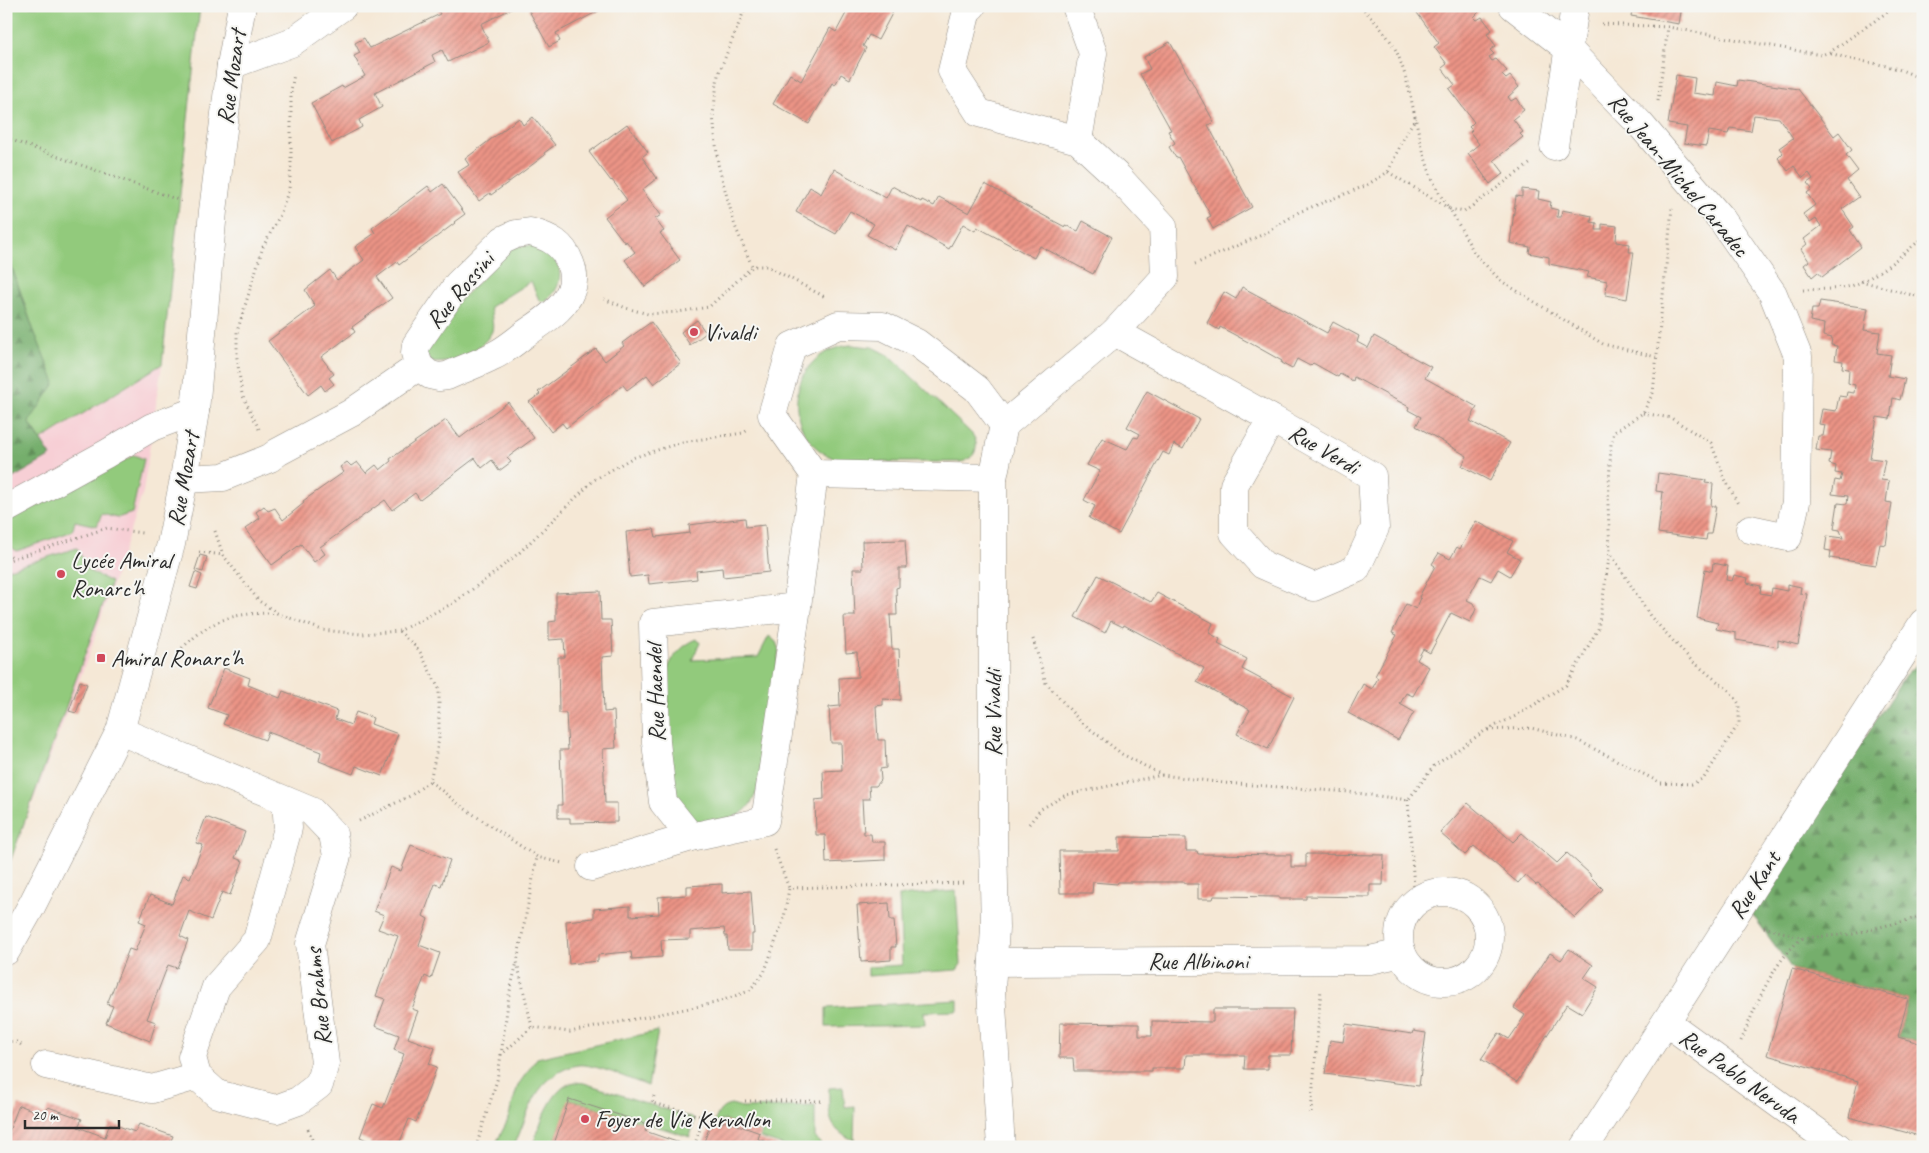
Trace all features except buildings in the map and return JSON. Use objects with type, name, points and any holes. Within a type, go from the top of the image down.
[{"type":"street","name":"Rue Mozart","points":[[6,951],[32,905],[120,731],[172,538],[195,411],[214,211],[232,65],[242,6]]},
{"type":"street","points":[[232,65],[291,43],[343,6]]},
{"type":"street","points":[[591,867],[691,837],[765,820],[797,607],[814,474],[772,415],[792,346],[838,325],[883,326],[917,343],[977,389],[1004,425],[1115,332],[1165,277],[1163,226],[1118,177],[1078,140],[979,113],[952,71],[967,10],[972,6]]},
{"type":"street","points":[[1076,6],[1092,53],[1078,140]]},
{"type":"street","name":"Rue Jean-Michel Caradec","points":[[1512,6],[1571,26],[1640,124],[1722,220],[1773,294],[1798,356],[1796,502],[1788,537],[1750,529]]},
{"type":"street","points":[[1554,146],[1571,26]]},
{"type":"street","name":"Rue Rossini","points":[[530,232],[544,235],[557,243],[566,253],[572,267],[573,281],[569,295],[561,308],[495,356],[447,376],[430,375],[419,366],[415,352],[416,345],[458,284],[503,240],[516,234],[530,232]]},
{"type":"street","name":"Rue Verdi","points":[[1115,332],[1272,419],[1372,476],[1375,528],[1356,569],[1314,587],[1263,565],[1234,533],[1234,485],[1272,419]]},
{"type":"street","points":[[184,479],[223,477],[270,458],[351,413],[419,366]]},
{"type":"street","points":[[6,509],[152,427],[195,411]]},
{"type":"street","name":"Rue Vivaldi","points":[[1001,1147],[991,990],[995,928],[993,842],[993,478],[1004,425]]},
{"type":"street","points":[[814,474],[993,478]]},
{"type":"street","name":"Rue Haendel","points":[[691,837],[663,802],[656,742],[654,623],[797,607]]},
{"type":"street","name":"Rue Kant","points":[[1585,1147],[1735,916],[1915,655],[1923,623]]},
{"type":"street","points":[[120,731],[311,811],[333,834]]},
{"type":"street","points":[[46,1065],[152,1089],[196,1076],[192,1057],[216,986],[258,940],[288,828],[286,801]]},
{"type":"street","name":"Rue Brahms","points":[[196,1076],[217,1094],[276,1109],[298,1101],[319,1085],[324,1063],[310,944],[337,856],[333,834]]},
{"type":"street","name":"Rue Albinoni","points":[[993,962],[1370,960],[1402,953]]},
{"type":"street","name":"Rue Pablo Neruda","points":[[1666,1022],[1838,1147]]},
{"type":"path","points":[[746,6],[718,75],[713,115],[718,164],[735,226],[752,266]]},
{"type":"path","points":[[1361,6],[1385,33],[1397,54],[1433,180],[1441,198],[1450,209],[1475,254],[1501,281],[1603,344],[1656,357]]},
{"type":"path","points":[[1571,26],[1668,27],[1821,55],[1830,52],[1896,6]]},
{"type":"path","points":[[1640,124],[1657,107],[1668,27]]},
{"type":"path","points":[[270,458],[242,394],[237,358],[237,332],[263,247],[280,215],[289,188],[291,165],[291,91],[296,61],[291,43]]},
{"type":"path","points":[[1830,52],[1844,58],[1891,66],[1923,80]]},
{"type":"path","points":[[1165,277],[1264,234],[1299,212],[1365,186],[1388,172],[1406,133],[1416,117]]},
{"type":"path","points":[[6,138],[189,204]]},
{"type":"path","points":[[1388,172],[1450,209],[1464,212],[1554,146]]},
{"type":"path","points":[[1414,888],[1408,800],[1434,766],[1486,730],[1516,716],[1566,685],[1598,629],[1610,552],[1608,505],[1611,444],[1614,432],[1643,413],[1653,393],[1672,208],[1689,181]]},
{"type":"path","points":[[1773,294],[1848,287],[1890,264],[1923,238]]},
{"type":"path","points":[[604,299],[648,314],[709,307],[752,266],[768,266],[832,300],[838,325]]},
{"type":"path","points":[[1861,281],[1923,298]]},
{"type":"path","points":[[1643,413],[1671,418],[1712,443],[1725,479],[1750,529]]},
{"type":"path","points":[[215,531],[223,555],[258,601],[277,613],[322,630],[362,634],[399,631],[455,602],[493,574],[520,552],[594,480],[632,458],[683,442],[743,432],[772,415]]},
{"type":"path","points":[[6,560],[107,528],[172,538]]},
{"type":"path","points":[[1923,546],[1919,552],[1923,564]]},
{"type":"path","points":[[1486,730],[1531,728],[1577,740],[1661,782],[1692,784],[1704,778],[1739,724],[1739,704],[1732,693],[1692,661],[1650,616],[1610,552]]},
{"type":"path","points":[[6,553],[15,558]]},
{"type":"path","points":[[182,648],[200,631],[221,619],[248,613],[277,613]]},
{"type":"path","points":[[333,834],[410,796],[430,781],[439,739],[439,689],[419,650],[399,631]]},
{"type":"path","points":[[1033,639],[1046,683],[1080,721],[1122,754],[1162,775]]},
{"type":"path","points":[[1029,824],[1042,809],[1066,795],[1162,775],[1224,783],[1349,792],[1408,800]]},
{"type":"path","points":[[430,781],[461,806],[537,857],[591,867]]},
{"type":"path","points":[[501,1055],[532,1027],[570,1032],[716,1003],[749,991],[764,973],[784,918],[789,888],[765,820]]},
{"type":"path","points":[[476,1147],[497,1080],[509,995],[537,857]]},
{"type":"path","points":[[1735,916],[1760,926],[1803,938],[1853,934],[1921,919],[1923,874]]},
{"type":"path","points":[[789,888],[969,883]]},
{"type":"path","points":[[1726,1066],[1737,1050],[1761,992],[1792,947],[1803,938]]},
{"type":"path","points":[[517,962],[532,1027]]},
{"type":"path","points":[[1311,1113],[1321,980]]},
{"type":"path","points":[[654,1096],[652,1102],[704,1117],[694,1147]]},
{"type":"path","points":[[745,1101],[822,1101]]},
{"type":"shaded area","name":"Lycée Amiral Ronarc'h","points":[[162,364],[143,492],[88,657],[6,873],[6,461]]},
{"type":"green space","points":[[6,6],[200,6],[162,364],[41,440],[29,422],[32,326],[6,250]]},
{"type":"green space","points":[[535,245],[552,255],[559,268],[559,281],[554,293],[543,302],[539,300],[531,281],[490,307],[493,329],[482,344],[457,359],[439,363],[431,362],[426,355],[431,330],[512,247]]},
{"type":"green space","points":[[6,250],[32,326],[55,383],[29,422],[51,456],[6,482]]},
{"type":"green space","points":[[851,345],[872,347],[890,356],[972,434],[976,443],[973,455],[960,462],[859,462],[838,460],[817,448],[807,437],[800,423],[797,408],[802,378],[810,365],[823,354],[836,348]]},
{"type":"green space","points":[[134,455],[144,459],[132,513],[117,518],[102,514],[97,526],[75,521],[70,532],[17,551],[6,544],[6,521],[78,486]]},
{"type":"green space","points":[[77,548],[89,571],[111,582],[6,873],[6,570]]},
{"type":"green space","points":[[769,636],[776,642],[779,650],[757,791],[752,801],[742,813],[729,819],[702,823],[690,817],[679,807],[670,784],[667,670],[679,651],[697,639],[700,643],[692,660],[758,657]]},
{"type":"green space","points":[[1923,659],[1923,1044],[1898,1037],[1908,999],[1792,969],[1752,914],[1905,675]]},
{"type":"green space","points":[[956,891],[961,964],[957,970],[868,976],[868,967],[902,965],[899,896]]},
{"type":"green space","points":[[958,1000],[958,1011],[924,1012],[925,1025],[826,1027],[826,1008]]},
{"type":"green space","points":[[658,1031],[648,1086],[613,1072],[585,1065],[565,1069],[553,1076],[535,1097],[514,1147],[494,1147],[507,1122],[518,1085],[537,1058]]},
{"type":"green space","points":[[575,1082],[584,1083],[695,1119],[690,1137],[570,1099],[553,1147],[532,1147],[543,1118],[553,1099],[559,1091]]},
{"type":"green space","points":[[843,1087],[845,1107],[855,1106],[854,1140],[838,1131],[831,1120],[829,1088]]},
{"type":"green space","points":[[731,1105],[743,1108],[815,1106],[815,1137],[823,1147],[788,1147],[760,1138],[762,1132],[725,1120],[714,1123],[720,1111],[724,1107]]},
{"type":"place","name":"Vivaldi","points":[[694,332]]},
{"type":"place","name":"Lycée Amiral Ronarc'h","points":[[61,574]]},
{"type":"place","name":"Amiral Ronarc'h","points":[[101,658]]},
{"type":"place","name":"Foyer de Vie Kervallon","points":[[585,1119]]}]
